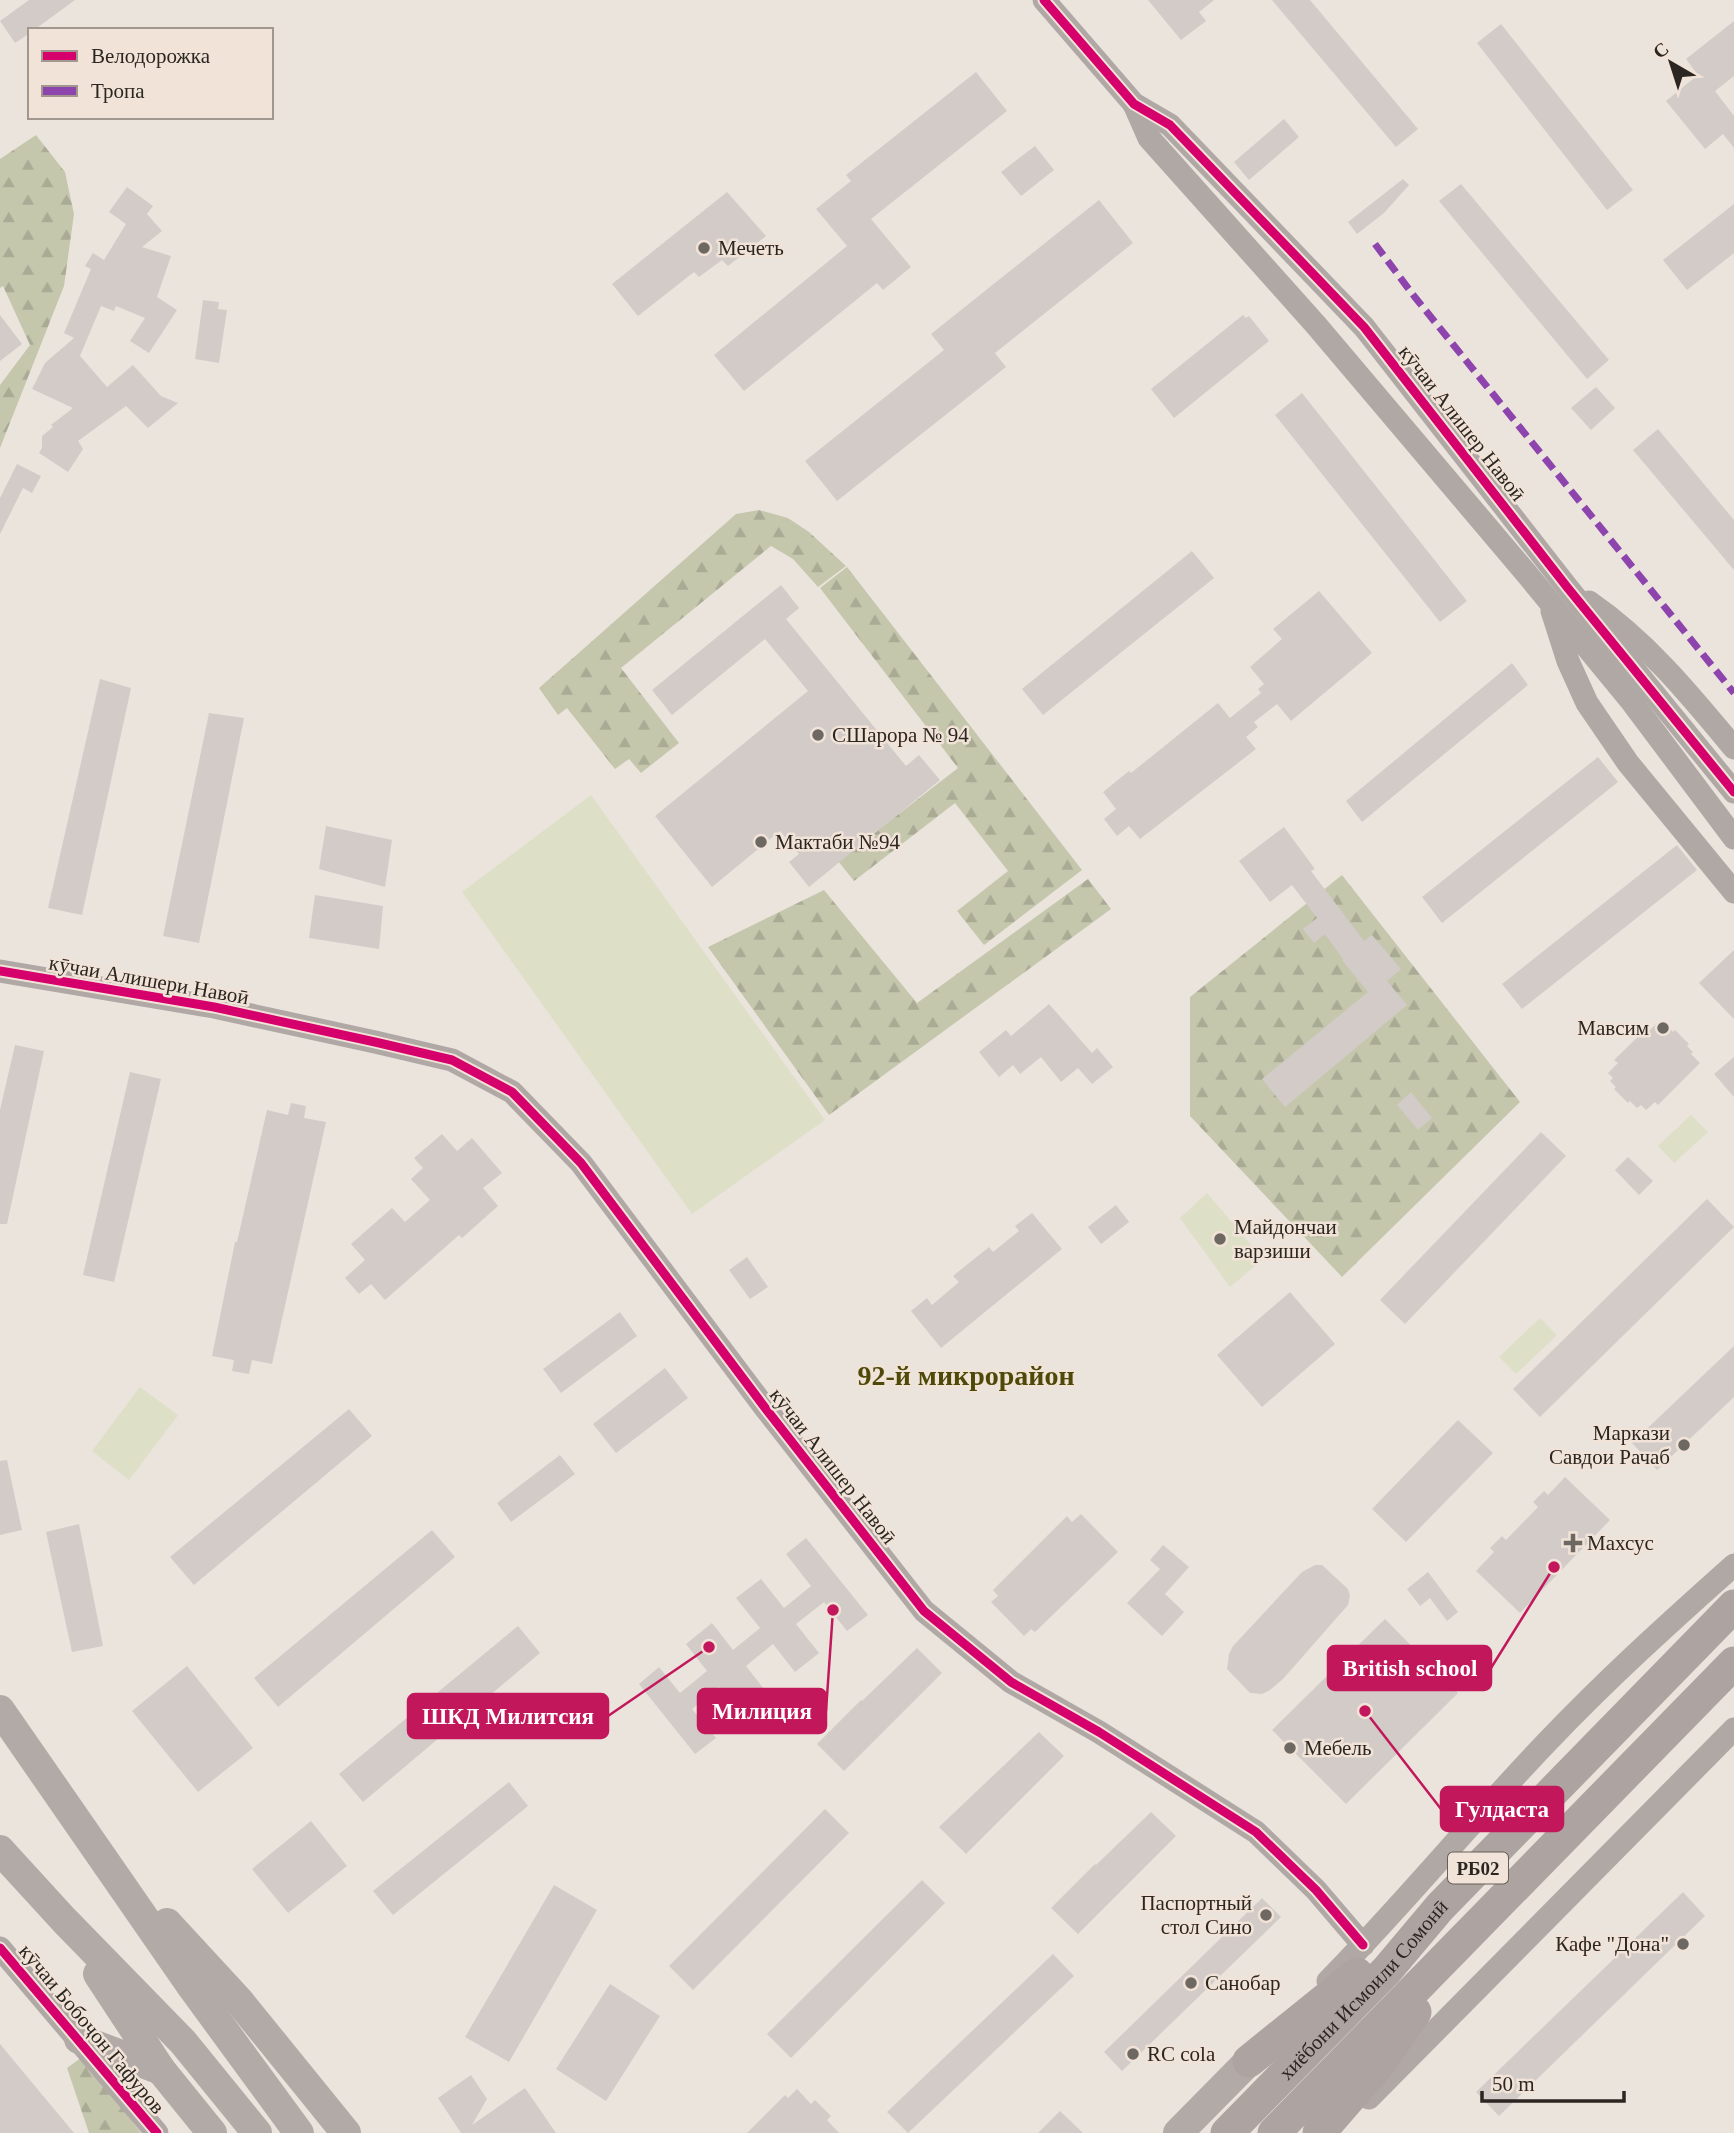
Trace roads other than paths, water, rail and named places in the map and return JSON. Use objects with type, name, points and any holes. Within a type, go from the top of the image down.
[{"type":"highway","name":"хиёбони Исмоили Сомонӣ","points":[[1227,2133],[1387,1970],[1440,1907],[1734,1606]]},
{"type":"highway","name":"хиёбони Исмоили Сомонӣ","points":[[1274,2133],[1734,1663]]},
{"type":"highway","points":[[1249,2061],[1440,1907]]},
{"type":"highway","points":[[1319,2133],[1378,2065],[1468,1935]]},
{"type":"main road","points":[[0,1710],[192,1987],[299,2133]]},
{"type":"main road","points":[[0,1850],[183,2042],[257,2133]]},
{"type":"main road","points":[[101,1853],[239,2001],[346,2133]]},
{"type":"main road","points":[[64,1920],[161,2070],[212,2133]]},
{"type":"main road","points":[[79,2039],[161,2070]]},
{"type":"main road","points":[[1178,2133],[1249,2061]]},
{"type":"street","points":[[1044,0],[1134,104],[1149,138],[1307,315],[1549,601],[1632,702],[1734,838]]},
{"type":"street","name":"кӯчаи Алишер Навоӣ","points":[[1134,104],[1170,125],[1377,342],[1567,587],[1734,792]]},
{"type":"street","points":[[1348,364],[1377,342]]},
{"type":"street","points":[[1567,587],[1612,618],[1660,661],[1734,748]]},
{"type":"street","points":[[1549,601],[1568,661],[1587,703],[1628,763],[1734,892]]},
{"type":"street","name":"кӯчаи Алишери Навоӣ","points":[[0,971],[205,1006],[290,1024]]},
{"type":"street","name":"кӯчаи Алишер Навоӣ","points":[[290,1024],[452,1060],[512,1092],[581,1164],[923,1611],[1011,1682],[1099,1732],[1256,1832],[1316,1890],[1363,1945]]},
{"type":"street","points":[[1249,2061],[1363,1945],[1548,1741],[1647,1643],[1734,1565]]},
{"type":"street","points":[[1335,2133],[1734,1729]]},
{"type":"street","name":"кӯчаи Бобоҷон Гафуров","points":[[0,1948],[158,2133]]},
{"type":"place","name":"Мечеть","points":[[704,248]]},
{"type":"place","name":"СШарора № 94","points":[[818,735]]},
{"type":"place","name":"Мактаби №94","points":[[761,842]]},
{"type":"place","name":"Мавсим","points":[[1663,1028]]},
{"type":"place","name":"Майдончаи варзиши","points":[[1220,1239]]},
{"type":"place","name":"Маркази Савдои Рачаб","points":[[1684,1445]]},
{"type":"place","name":"Махсус","points":[[1573,1543]]},
{"type":"place","name":"British school","points":[[1554,1567]]},
{"type":"place","name":"Милиция","points":[[833,1610]]},
{"type":"place","name":"ШКД Милитсия","points":[[709,1647]]},
{"type":"place","name":"Гулдаста","points":[[1365,1711]]},
{"type":"place","name":"Мебель","points":[[1290,1748]]},
{"type":"place","name":"Паспортный стол Сино","points":[[1266,1915]]},
{"type":"place","name":"Кафе \"Дона\"","points":[[1683,1944]]},
{"type":"place","name":"Санобар","points":[[1191,1983]]},
{"type":"place","name":"RC cola","points":[[1133,2054]]},
{"type":"district","name":"92-й микрорайон","points":[[966,1375]]}]
